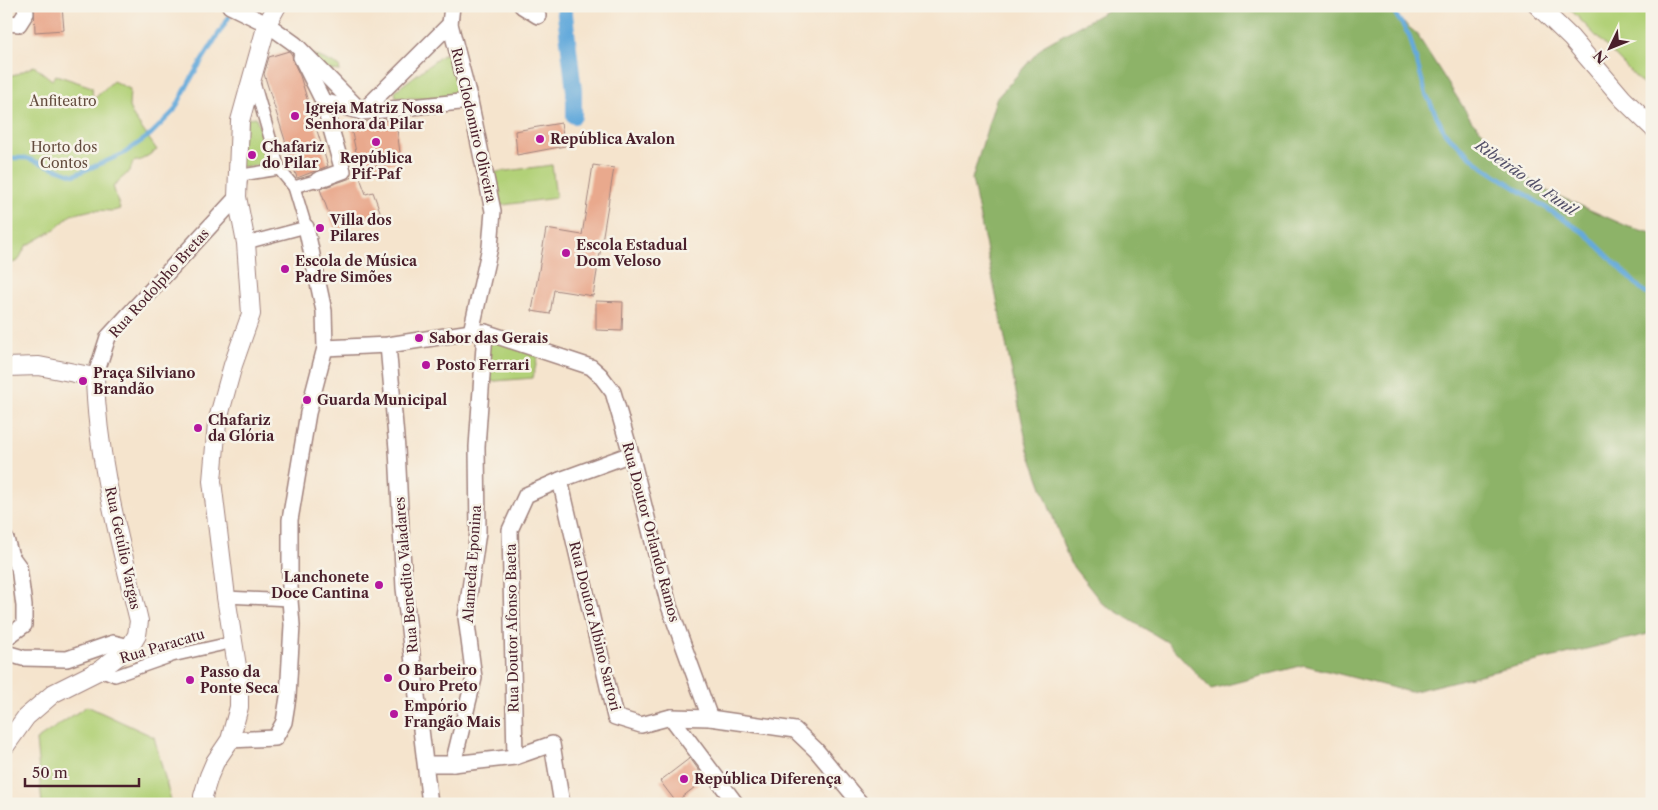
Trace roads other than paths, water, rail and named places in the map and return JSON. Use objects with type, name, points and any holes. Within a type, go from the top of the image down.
[{"type":"street","points":[[6,23],[19,24],[26,12],[25,6]]},
{"type":"street","points":[[230,6],[267,24],[295,44],[362,112]]},
{"type":"street","points":[[230,740],[276,738],[284,722],[288,697],[292,625],[290,600],[290,520],[308,413],[325,348],[324,311],[306,226],[294,187],[279,169],[252,79],[267,24],[277,6]]},
{"type":"street","name":"Rua Clodomiro Oliveira","points":[[452,6],[450,24],[470,101],[493,211],[478,332]]},
{"type":"street","points":[[522,6],[538,16]]},
{"type":"street","points":[[1538,6],[1571,38],[1623,99],[1652,127]]},
{"type":"street","points":[[362,112],[450,24]]},
{"type":"street","points":[[294,187],[343,171],[323,101],[295,44]]},
{"type":"street","points":[[204,804],[203,796],[209,776],[215,762],[230,740],[239,708],[239,679],[226,597],[212,481],[217,423],[233,365],[251,314],[246,244],[237,197],[240,121],[255,68]]},
{"type":"street","points":[[323,101],[362,112],[470,101]]},
{"type":"street","points":[[237,197],[242,175],[279,169]]},
{"type":"street","name":"Rua Rodolpho Bretas","points":[[95,377],[108,337],[237,197]]},
{"type":"street","points":[[246,244],[306,226]]},
{"type":"street","points":[[325,348],[388,345],[478,332]]},
{"type":"street","name":"Rua Doutor Orlando Ramos","points":[[478,332],[591,368],[600,375],[613,392],[631,454],[669,606],[710,718]]},
{"type":"street","name":"Alameda Eponina","points":[[453,764],[474,678],[466,617],[478,532],[478,332]]},
{"type":"street","name":"Rua Benedito Valadares","points":[[388,345],[404,588],[430,804]]},
{"type":"street","points":[[6,367],[40,366],[95,377]]},
{"type":"street","name":"Rua Getúlio Vargas","points":[[95,377],[99,436],[116,526],[139,621],[136,635],[130,647]]},
{"type":"street","name":"Rua Doutor Afonso Baeta","points":[[516,757],[510,530],[526,495],[560,480],[631,454]]},
{"type":"street","name":"Rua Doutor Albino Sartori","points":[[560,480],[615,717],[641,724],[671,717],[710,718]]},
{"type":"street","points":[[6,539],[11,556],[19,568],[25,612],[24,625],[6,638]]},
{"type":"street","points":[[226,597],[290,600]]},
{"type":"street","name":"Rua Paracatu","points":[[100,670],[115,676],[172,656],[234,642]]},
{"type":"street","points":[[6,653],[23,658],[68,659],[113,643],[130,647]]},
{"type":"street","points":[[6,745],[26,717],[54,693],[100,670],[130,647]]},
{"type":"street","points":[[671,717],[736,804]]},
{"type":"street","points":[[710,718],[795,730],[816,750],[861,804]]},
{"type":"street","points":[[426,764],[453,764],[516,757],[552,744],[562,804]]},
{"type":"waterway","points":[[564,6],[574,91],[574,116]]},
{"type":"waterway","name":"Ribeirão do Funil","points":[[1390,6],[1409,35],[1426,94],[1445,133],[1479,164],[1586,234],[1645,293],[1652,295]]},
{"type":"waterway","points":[[6,158],[26,158],[74,175],[123,154],[150,135],[174,111],[193,75],[229,17]]},
{"type":"place","name":"Igreja Matriz Nossa Senhora da Pilar","points":[[295,116]]},
{"type":"place","name":"República Avalon","points":[[540,139]]},
{"type":"place","name":"República Pif-Paf","points":[[376,142]]},
{"type":"place","name":"Chafariz do Pilar","points":[[252,155]]},
{"type":"place","name":"Villa dos Pilares","points":[[320,228]]},
{"type":"place","name":"Escola Estadual Dom Veloso","points":[[566,253]]},
{"type":"place","name":"Escola de Música Padre Simões","points":[[285,269]]},
{"type":"place","name":"Sabor das Gerais","points":[[419,338]]},
{"type":"place","name":"Posto Ferrari","points":[[426,365]]},
{"type":"place","name":"Praça Silviano Brandão","points":[[83,381]]},
{"type":"place","name":"Guarda Municipal","points":[[307,400]]},
{"type":"place","name":"Chafariz da Glória","points":[[198,428]]},
{"type":"place","name":"Lanchonete Doce Cantina","points":[[379,585]]},
{"type":"place","name":"O Barbeiro Ouro Preto","points":[[388,678]]},
{"type":"place","name":"Passo da Ponte Seca","points":[[190,680]]},
{"type":"place","name":"Empório Frangão Mais","points":[[394,714]]},
{"type":"place","name":"República Diferença","points":[[684,779]]},
{"type":"park label","name":"Anfiteatro","points":[[63,101]]},
{"type":"park label","name":"Horto dos Contos","points":[[64,156]]}]
